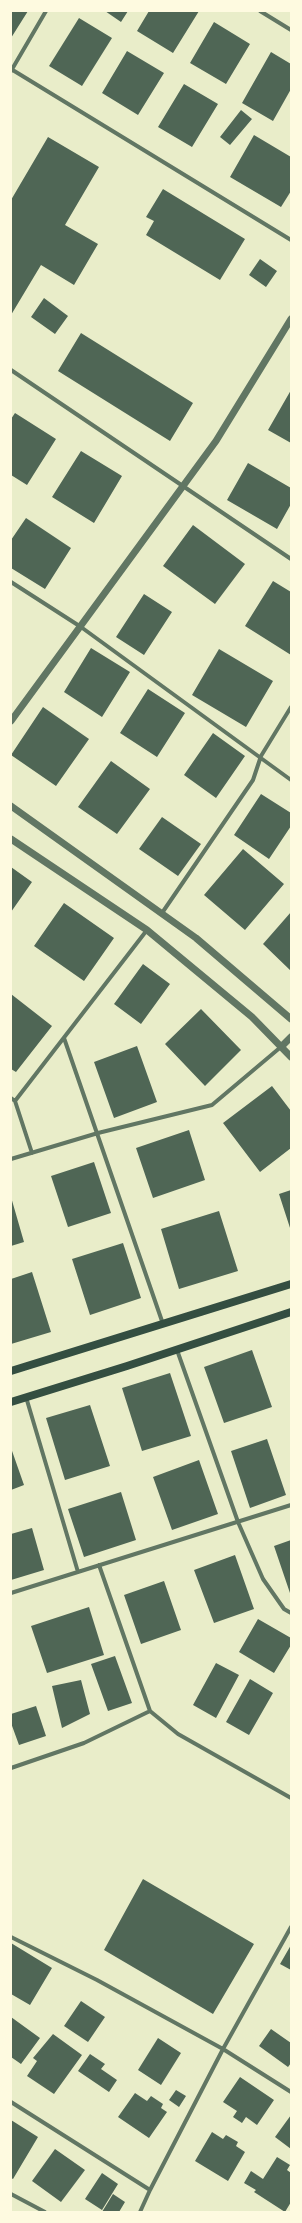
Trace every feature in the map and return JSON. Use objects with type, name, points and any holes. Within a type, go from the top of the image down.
[{"type":"main road","points":[[11,1371],[291,1284]]},
{"type":"main road","points":[[11,1402],[177,1350],[291,1312]]},
{"type":"street","points":[[46,11],[11,70],[291,240]]},
{"type":"street","points":[[260,11],[291,30]]},
{"type":"street","points":[[11,721],[216,441],[291,319]]},
{"type":"street","points":[[11,370],[291,559]]},
{"type":"street","points":[[11,582],[81,627],[261,756],[291,780]]},
{"type":"street","points":[[162,913],[253,780],[261,756],[291,707]]},
{"type":"street","points":[[11,806],[196,938],[291,1019]]},
{"type":"street","points":[[11,839],[147,930],[252,1017],[282,1046],[291,1057]]},
{"type":"street","points":[[32,1153],[13,1100],[64,1038],[147,930]]},
{"type":"street","points":[[11,1159],[98,1133],[212,1105],[291,1037]]},
{"type":"street","points":[[64,1038],[163,1324]]},
{"type":"street","points":[[177,1350],[238,1522],[263,1579],[284,1609],[291,1613]]},
{"type":"street","points":[[26,1397],[78,1572]]},
{"type":"street","points":[[11,1593],[291,1505]]},
{"type":"street","points":[[99,1565],[150,1711],[178,1734],[291,1798]]},
{"type":"street","points":[[11,1768],[84,1743],[150,1711]]},
{"type":"street","points":[[140,2212],[150,2190],[224,2050],[291,1927]]},
{"type":"street","points":[[11,1937],[96,1980],[224,2050],[291,2092]]},
{"type":"street","points":[[11,2102],[150,2190]]},
{"type":"street","points":[[11,2194],[45,2212]]},
{"type":"building","points":[[11,11],[28,11],[11,38]]},
{"type":"building","points":[[105,11],[128,11],[121,22]]},
{"type":"building","points":[[149,11],[199,11],[173,53],[137,31]]},
{"type":"building","points":[[79,18],[112,38],[82,86],[49,66]]},
{"type":"building","points":[[214,22],[250,44],[226,84],[190,63]]},
{"type":"building","points":[[127,51],[164,73],[138,115],[102,93]]},
{"type":"building","points":[[271,52],[291,64],[291,89],[273,121],[242,103]]},
{"type":"building","points":[[184,84],[218,104],[192,147],[158,127]]},
{"type":"building","points":[[241,110],[252,119],[230,145],[220,137]]},
{"type":"building","points":[[254,135],[291,157],[291,191],[281,207],[230,177]]},
{"type":"building","points":[[48,137],[99,167],[65,225],[98,244],[74,285],[41,265],[11,315],[11,200]]},
{"type":"building","points":[[163,189],[245,239],[220,280],[146,235],[154,221],[146,217]]},
{"type":"building","points":[[260,259],[277,271],[266,287],[249,275]]},
{"type":"building","points":[[44,298],[68,316],[55,334],[31,317]]},
{"type":"building","points":[[81,333],[193,403],[170,441],[58,371]]},
{"type":"building","points":[[291,390],[291,443],[268,430]]},
{"type":"building","points":[[15,413],[56,439],[27,485],[11,475],[11,419]]},
{"type":"building","points":[[81,451],[122,476],[94,523],[52,497]]},
{"type":"building","points":[[248,463],[291,488],[291,504],[277,529],[227,500]]},
{"type":"building","points":[[26,518],[71,548],[45,589],[11,568],[11,540]]},
{"type":"building","points":[[193,525],[245,564],[215,604],[163,566]]},
{"type":"building","points":[[273,581],[291,592],[291,655],[245,626]]},
{"type":"building","points":[[144,594],[172,612],[144,655],[116,637]]},
{"type":"building","points":[[91,648],[130,672],[102,717],[64,692]]},
{"type":"building","points":[[219,649],[273,681],[246,727],[192,695]]},
{"type":"building","points":[[148,689],[185,713],[157,757],[120,733]]},
{"type":"building","points":[[43,707],[89,739],[56,786],[11,755]]},
{"type":"building","points":[[213,733],[245,756],[216,798],[184,775]]},
{"type":"building","points":[[111,761],[150,789],[117,834],[78,807]]},
{"type":"building","points":[[261,794],[291,813],[291,826],[269,859],[234,835]]},
{"type":"building","points":[[162,817],[201,844],[178,876],[139,849]]},
{"type":"building","points":[[243,849],[284,884],[245,930],[204,895]]},
{"type":"building","points":[[11,867],[32,882],[11,912]]},
{"type":"building","points":[[64,903],[114,938],[84,981],[34,946]]},
{"type":"building","points":[[291,912],[291,971],[263,944]]},
{"type":"building","points":[[143,964],[170,984],[141,1024],[114,1004]]},
{"type":"building","points":[[11,994],[52,1026],[16,1072],[11,1069]]},
{"type":"building","points":[[201,1009],[241,1050],[205,1086],[165,1044]]},
{"type":"building","points":[[137,1046],[157,1102],[114,1118],[94,1062]]},
{"type":"building","points":[[272,1086],[291,1111],[291,1148],[260,1172],[223,1123]]},
{"type":"building","points":[[189,1130],[205,1180],[153,1198],[136,1148]]},
{"type":"building","points":[[94,1162],[111,1213],[68,1227],[51,1176]]},
{"type":"building","points":[[291,1190],[291,1231],[279,1194]]},
{"type":"building","points":[[11,1197],[24,1242],[11,1246]]},
{"type":"building","points":[[219,1211],[238,1271],[179,1289],[161,1229]]},
{"type":"building","points":[[123,1243],[141,1298],[90,1315],[72,1259]]},
{"type":"building","points":[[32,1272],[51,1332],[11,1344],[11,1279]]},
{"type":"building","points":[[252,1350],[272,1407],[224,1423],[204,1367]]},
{"type":"building","points":[[170,1373],[191,1436],[142,1451],[122,1388]]},
{"type":"building","points":[[90,1405],[110,1466],[65,1480],[46,1418]]},
{"type":"building","points":[[267,1439],[286,1495],[250,1508],[231,1451]]},
{"type":"building","points":[[11,1448],[24,1485],[11,1490]]},
{"type":"building","points":[[199,1460],[218,1514],[172,1530],[153,1477]]},
{"type":"building","points":[[121,1492],[136,1540],[84,1557],[68,1509]]},
{"type":"building","points":[[32,1528],[44,1570],[11,1580],[11,1534]]},
{"type":"building","points":[[291,1540],[291,1596],[274,1546]]},
{"type":"building","points":[[235,1555],[254,1609],[214,1623],[194,1570]]},
{"type":"building","points":[[164,1581],[181,1630],[141,1644],[124,1595]]},
{"type":"building","points":[[89,1607],[104,1655],[47,1673],[31,1626]]},
{"type":"building","points":[[258,1619],[291,1638],[291,1645],[274,1673],[239,1652]]},
{"type":"building","points":[[115,1656],[132,1703],[108,1711],[91,1664]]},
{"type":"building","points":[[216,1663],[239,1675],[216,1718],[193,1705]]},
{"type":"building","points":[[250,1679],[273,1693],[249,1735],[226,1722]]},
{"type":"building","points":[[81,1680],[90,1714],[62,1728],[52,1686]]},
{"type":"building","points":[[36,1706],[46,1736],[19,1745],[11,1723],[11,1714]]},
{"type":"building","points":[[143,1879],[254,1944],[213,2014],[104,1950]]},
{"type":"building","points":[[11,1943],[52,1968],[30,2005],[11,1994]]},
{"type":"building","points":[[291,1945],[291,1970],[280,1964]]},
{"type":"building","points":[[81,2001],[105,2017],[88,2042],[64,2026]]},
{"type":"building","points":[[11,2017],[40,2038],[21,2064],[11,2057]]},
{"type":"building","points":[[271,2029],[291,2043],[291,2063],[288,2067],[259,2046]]},
{"type":"building","points":[[53,2034],[82,2055],[54,2094],[27,2076],[37,2061],[33,2058]]},
{"type":"building","points":[[158,2038],[181,2053],[161,2085],[138,2070]]},
{"type":"building","points":[[90,2054],[105,2064],[101,2069],[117,2080],[109,2092],[78,2071]]},
{"type":"building","points":[[240,2077],[274,2100],[257,2125],[246,2117],[242,2123],[233,2117],[237,2111],[223,2102]]},
{"type":"building","points":[[176,2090],[186,2096],[179,2107],[169,2100]]},
{"type":"building","points":[[135,2093],[147,2101],[151,2096],[163,2104],[161,2108],[167,2112],[149,2138],[118,2117]]},
{"type":"building","points":[[291,2115],[291,2149],[275,2137]]},
{"type":"building","points":[[11,2120],[38,2137],[13,2179],[11,2178]]},
{"type":"building","points":[[212,2132],[223,2139],[226,2135],[238,2142],[236,2146],[245,2152],[228,2181],[195,2161]]},
{"type":"building","points":[[55,2149],[85,2170],[61,2202],[32,2181]]},
{"type":"building","points":[[277,2157],[290,2165],[287,2170],[291,2173],[291,2202],[285,2212],[254,2192],[256,2190],[244,2183],[251,2171],[263,2179]]},
{"type":"building","points":[[102,2173],[118,2184],[102,2210],[85,2199]]},
{"type":"building","points":[[113,2194],[125,2202],[119,2212],[102,2212]]}]
